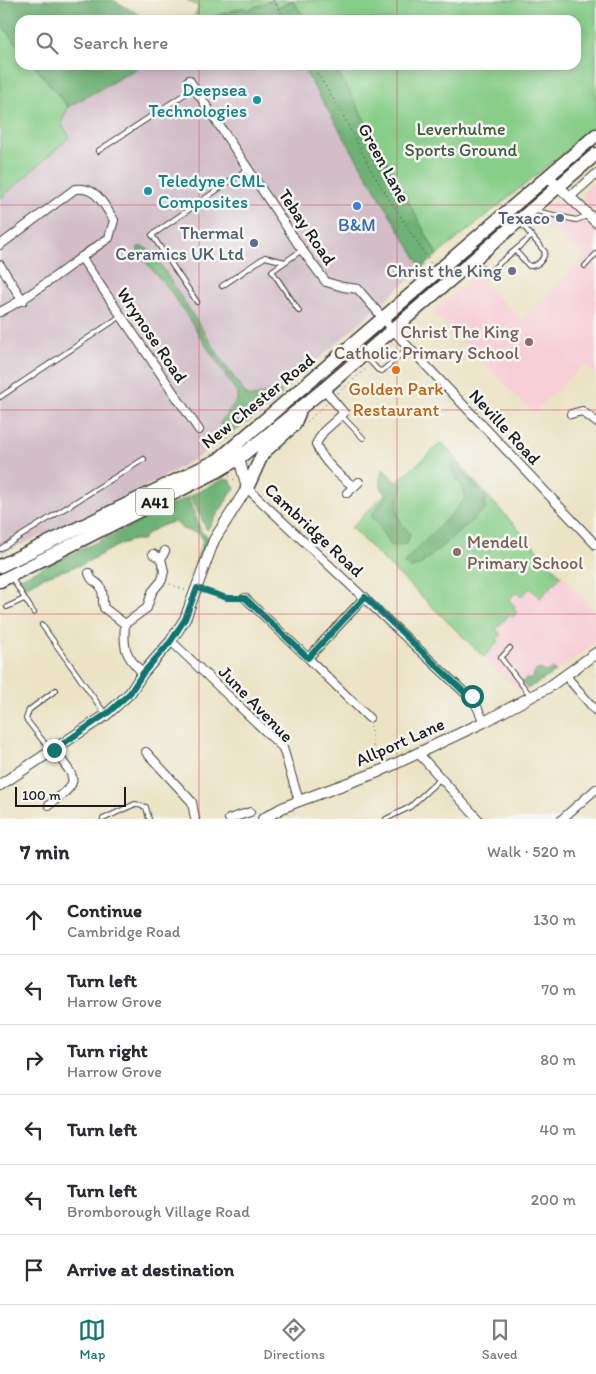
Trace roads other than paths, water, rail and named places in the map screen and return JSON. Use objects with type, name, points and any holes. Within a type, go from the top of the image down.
[{"type":"highway","name":"New Chester Road","points":[[0,566],[175,479],[218,460],[596,136]]},
{"type":"highway","name":"New Chester Road","points":[[3,577],[131,515],[216,472],[239,458],[324,389],[596,154]]},
{"type":"highway","points":[[383,318],[394,318],[417,298],[434,294]]},
{"type":"highway","points":[[247,488],[263,454],[294,425],[301,408]]},
{"type":"highway","points":[[218,460],[239,458],[259,463]]},
{"type":"street","name":"Tebay Road","points":[[188,80],[249,168],[302,250],[326,282],[358,289],[392,329]]},
{"type":"street","points":[[570,197],[596,174]]},
{"type":"street","points":[[549,176],[592,218]]},
{"type":"street","points":[[0,244],[75,189],[84,188],[96,194],[114,220],[109,238],[22,300],[0,312]]},
{"type":"street","name":"Wrynose Road","points":[[81,257],[199,430]]},
{"type":"street","points":[[0,265],[22,300]]},
{"type":"street","name":"Neville Road","points":[[392,329],[596,545]]},
{"type":"street","points":[[324,389],[344,413],[323,432],[316,444],[330,467],[356,484],[347,493]]},
{"type":"street","points":[[582,411],[585,403]]},
{"type":"street","points":[[571,414],[582,411]]},
{"type":"street","points":[[582,411],[596,422]]},
{"type":"street","points":[[0,785],[106,715],[130,693],[143,673],[171,641],[185,619],[214,540],[247,488],[239,458],[243,438]]},
{"type":"street","name":"Cambridge Road","points":[[247,488],[458,686],[472,696],[484,722]]},
{"type":"street","points":[[125,624],[147,608],[152,592],[162,580],[164,572],[162,560],[165,551]]},
{"type":"street","points":[[153,554],[162,560]]},
{"type":"street","points":[[88,580],[100,586],[104,608],[125,624]]},
{"type":"street","points":[[308,658],[365,597]]},
{"type":"street","points":[[245,598],[369,718]]},
{"type":"street","points":[[125,624],[125,651],[132,663],[143,673]]},
{"type":"street","name":"June Avenue","points":[[171,641],[283,748],[299,801]]},
{"type":"street","name":"Allport Lane","points":[[263,819],[299,801],[378,772],[484,722],[532,697],[566,676],[596,653]]},
{"type":"street","points":[[566,676],[596,711]]},
{"type":"street","points":[[49,804],[71,788],[73,780],[72,774],[53,751]]},
{"type":"street","points":[[146,752],[192,802],[195,819]]},
{"type":"street","points":[[418,753],[478,819]]},
{"type":"street","points":[[562,819],[596,789]]},
{"type":"street","points":[[50,791],[57,799]]},
{"type":"street","points":[[229,819],[250,812]]},
{"type":"lane","points":[[98,151],[194,88]]},
{"type":"lane","points":[[197,302],[152,234],[249,168]]},
{"type":"lane","points":[[532,210],[576,220],[592,218]]},
{"type":"lane","points":[[515,250],[528,266],[535,266],[543,259],[545,252],[520,221]]},
{"type":"lane","points":[[474,260],[484,271],[490,271],[532,236]]},
{"type":"lane","points":[[299,311],[272,271],[302,250]]},
{"type":"lane","points":[[585,266],[596,254]]},
{"type":"lane","points":[[222,286],[265,257],[285,262]]},
{"type":"lane","points":[[0,397],[121,316]]},
{"type":"lane","points":[[364,354],[378,370],[382,371],[409,347]]},
{"type":"lane","points":[[341,415],[363,438]]},
{"type":"lane","points":[[0,549],[144,459]]},
{"type":"lane","points":[[3,577],[24,599],[34,613]]},
{"type":"lane","points":[[6,607],[24,599]]},
{"type":"lane","points":[[42,625],[106,715]]},
{"type":"lane","points":[[510,648],[501,658],[532,697]]},
{"type":"lane","points":[[53,751],[26,719],[29,710],[56,690]]},
{"type":"lane","points":[[386,819],[410,807],[440,779]]},
{"type":"lane","points":[[103,819],[111,818],[135,804],[146,807],[149,819]]},
{"type":"place","name":"Deepsea Technologies","points":[[257,100]]},
{"type":"place","name":"Teledyne CML Composites","points":[[148,191]]},
{"type":"place","name":"B&M","points":[[357,206]]},
{"type":"place","name":"Texaco","points":[[560,218]]},
{"type":"place","name":"Thermal Ceramics UK Ltd","points":[[254,243]]},
{"type":"place","name":"Christ the King","points":[[512,271]]},
{"type":"place","name":"Christ The King Catholic Primary School","points":[[529,342]]},
{"type":"place","name":"Golden Park Restaurant","points":[[396,370]]},
{"type":"place","name":"Mendell Primary School","points":[[457,552]]},
{"type":"park label","name":"Leverhulme Sports Ground","points":[[461,139]]}]
